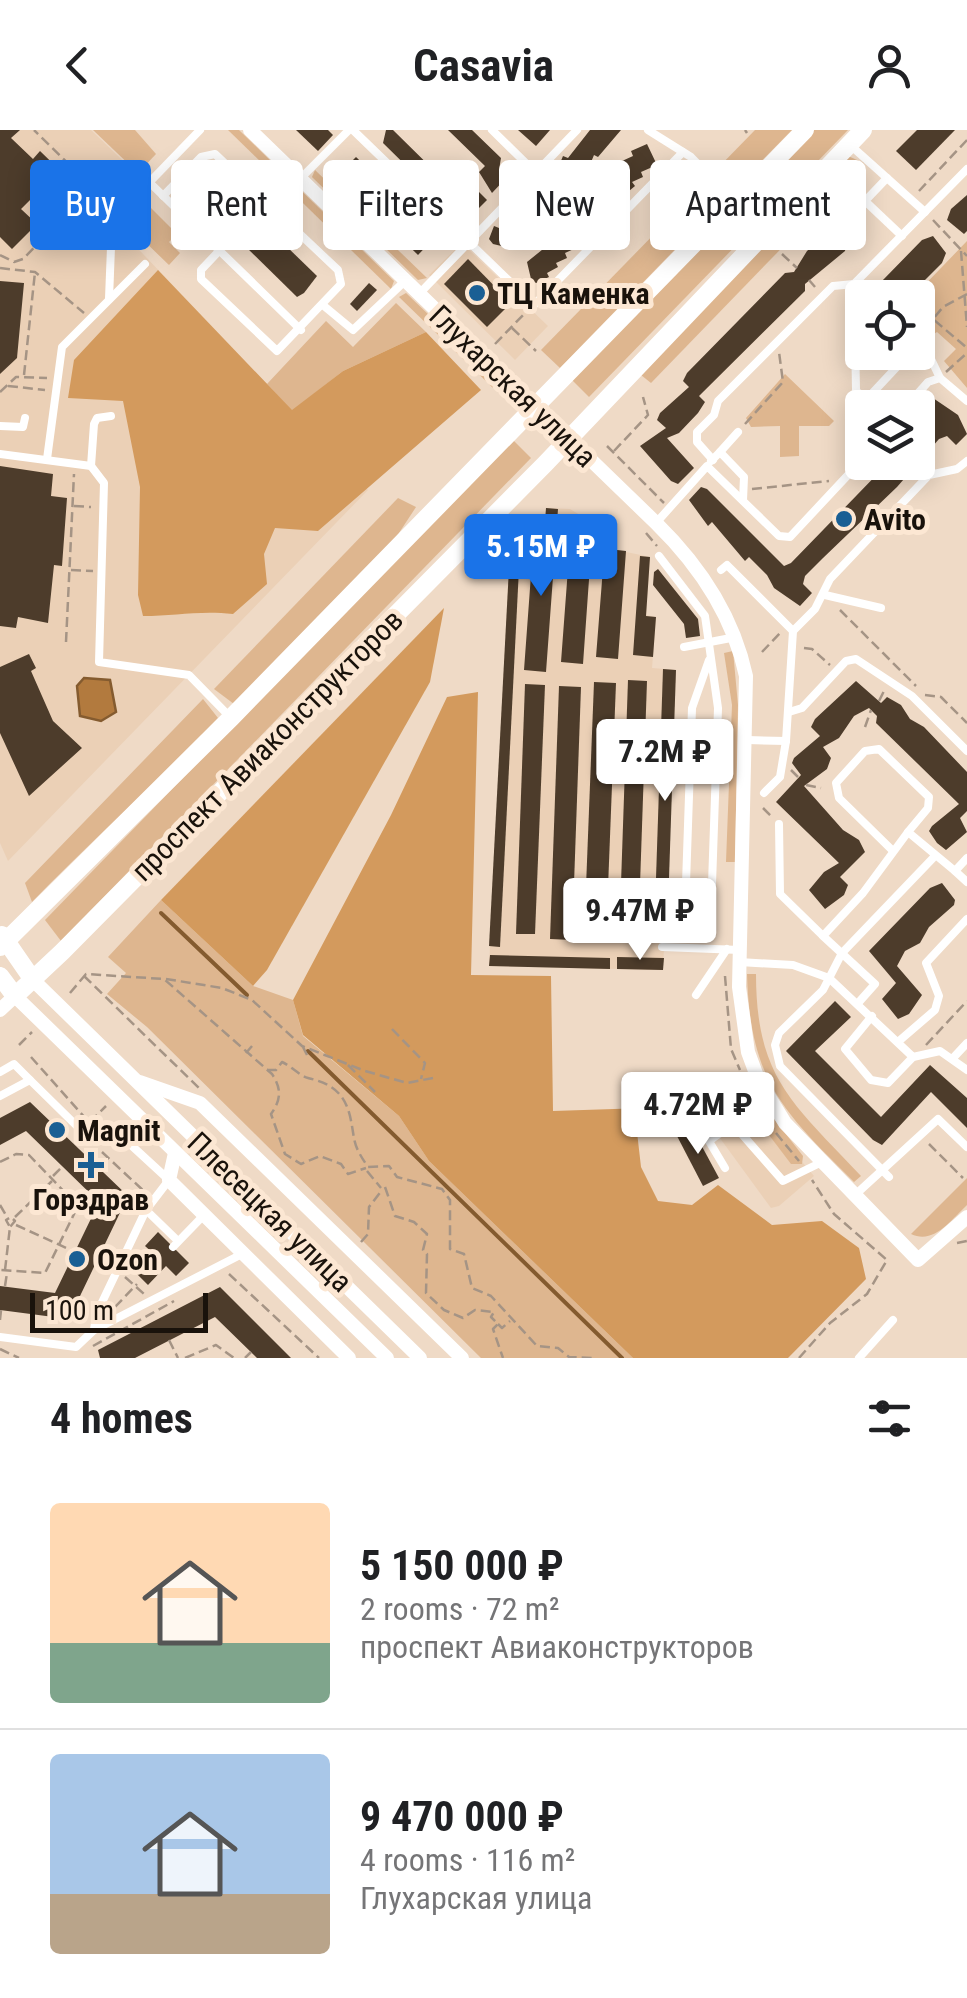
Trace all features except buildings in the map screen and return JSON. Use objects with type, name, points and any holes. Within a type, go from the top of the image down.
[{"type":"street","name":"Глухарская улица","points":[[250,130],[281,160]]},
{"type":"street","name":"проспект Авиаконструкторов","points":[[776,160],[805,130]]},
{"type":"street","name":"проспект Авиаконструкторов","points":[[0,1010],[568,438],[856,137]]},
{"type":"street","name":"Глухарская улица","points":[[303,182],[536,406],[649,525],[692,560],[736,637],[746,676],[735,954],[741,1019],[758,1079],[785,1123],[918,1260],[967,1216]]},
{"type":"street","name":"проспект Авиаконструкторов","points":[[2,940],[231,718],[688,250]]},
{"type":"street","name":"Плесецкая улица","points":[[2,940],[32,980],[420,1358]]},
{"type":"street","name":"Плесецкая улица","points":[[0,976],[14,996],[386,1358]]},
{"type":"street","points":[[137,1082],[200,1102],[462,1358]]},
{"type":"street","points":[[175,1153],[169,1180],[349,1358]]},
{"type":"lane","points":[[303,176],[351,130],[382,160]]},
{"type":"lane","points":[[492,130],[522,160]]},
{"type":"lane","points":[[549,160],[576,130]]},
{"type":"lane","points":[[648,130],[691,160]]},
{"type":"lane","points":[[151,180],[193,132]]},
{"type":"lane","points":[[856,137],[887,178],[925,212]]},
{"type":"lane","points":[[476,250],[534,305],[683,152]]},
{"type":"lane","points":[[164,196],[201,157],[222,157],[338,270],[338,291],[324,306],[282,350],[273,350],[200,280],[200,270],[220,250],[301,330]]},
{"type":"lane","points":[[858,280],[967,169]]},
{"type":"lane","points":[[887,178],[866,202],[902,236]]},
{"type":"lane","points":[[151,184],[171,203]]},
{"type":"lane","points":[[479,233],[499,212]]},
{"type":"lane","points":[[109,301],[110,250]]},
{"type":"lane","points":[[419,294],[462,250]]},
{"type":"lane","points":[[47,459],[62,347],[145,264]]},
{"type":"lane","points":[[324,306],[353,330],[405,281]]},
{"type":"lane","points":[[845,285],[832,286],[718,401],[714,414],[697,432],[697,442],[743,500],[779,536],[790,537],[845,479]]},
{"type":"lane","points":[[877,390],[906,356],[919,352],[930,358],[940,378],[967,401]]},
{"type":"lane","points":[[921,390],[928,382],[940,378]]},
{"type":"lane","points":[[90,466],[94,424],[103,416],[110,416]]},
{"type":"lane","points":[[0,426],[22,427],[25,418]]},
{"type":"lane","points":[[649,525],[738,432]]},
{"type":"lane","points":[[0,454],[90,466],[104,483],[99,662],[188,675],[231,718]]},
{"type":"lane","points":[[713,459],[744,476],[743,500]]},
{"type":"lane","points":[[791,628],[825,595],[830,580],[929,475],[957,469],[967,460]]},
{"type":"lane","points":[[659,556],[705,616],[718,708],[711,914],[701,924],[688,920],[686,894],[692,708],[710,660]]},
{"type":"lane","points":[[675,575],[692,560]]},
{"type":"lane","points":[[722,570],[727,565],[791,628],[786,741],[780,777],[764,793]]},
{"type":"lane","points":[[825,595],[881,608]]},
{"type":"lane","points":[[684,647],[736,637]]},
{"type":"lane","points":[[789,712],[802,708],[835,670],[856,659],[868,663],[888,683],[912,696],[967,752]]},
{"type":"lane","points":[[746,740],[786,741]]},
{"type":"lane","points":[[823,936],[863,894],[892,850],[928,808],[929,797],[879,748],[865,751],[836,783],[839,798],[892,850]]},
{"type":"lane","points":[[779,824],[780,894],[875,984],[858,1002]]},
{"type":"lane","points":[[908,832],[967,882]]},
{"type":"lane","points":[[886,1174],[780,1066],[776,1056],[779,1033],[829,978],[842,953],[934,857]]},
{"type":"lane","points":[[955,871],[967,858]]},
{"type":"lane","points":[[899,1041],[935,1010],[939,996],[926,964],[967,919]]},
{"type":"lane","points":[[662,947],[735,954],[792,965],[829,978],[913,1057]]},
{"type":"lane","points":[[696,995],[735,954]]},
{"type":"lane","points":[[872,1016],[845,1049],[870,1080],[888,1083],[913,1057],[925,1051],[940,1050],[967,1070]]},
{"type":"lane","points":[[954,1057],[967,1044]]},
{"type":"lane","points":[[0,1072],[14,1064],[88,1137],[99,1141],[118,1134],[169,1180],[146,1210],[96,1316],[94,1330],[80,1352],[0,1336]]},
{"type":"lane","points":[[758,1079],[735,1108],[733,1124],[777,1178],[790,1180],[822,1162]]},
{"type":"lane","points":[[0,1096],[30,1080]]},
{"type":"lane","points":[[855,1195],[886,1174],[938,1120],[967,1147]]},
{"type":"lane","points":[[697,1121],[726,1168]]},
{"type":"lane","points":[[709,1140],[733,1124]]},
{"type":"lane","points":[[146,1210],[176,1244],[203,1216]]},
{"type":"lane","points":[[94,1330],[242,1254]]},
{"type":"lane","points":[[858,1358],[893,1320]]},
{"type":"path","points":[[0,255],[14,262],[23,259],[84,196],[87,187],[84,178],[34,130]]},
{"type":"path","points":[[911,199],[967,140]]},
{"type":"path","points":[[925,212],[965,253],[962,298],[967,327]]},
{"type":"path","points":[[782,254],[797,268]]},
{"type":"path","points":[[0,268],[35,272],[91,319]]},
{"type":"path","points":[[24,375],[35,272]]},
{"type":"path","points":[[940,378],[967,350],[933,320],[943,307],[967,294]]},
{"type":"path","points":[[496,344],[527,311]]},
{"type":"path","points":[[512,327],[536,351]]},
{"type":"path","points":[[738,432],[783,382],[778,341]]},
{"type":"path","points":[[0,392],[24,375],[58,379]]},
{"type":"path","points":[[7,386],[56,391]]},
{"type":"path","points":[[613,452],[648,414],[643,397]]},
{"type":"path","points":[[607,446],[668,508]]},
{"type":"path","points":[[66,642],[74,462]]},
{"type":"path","points":[[746,489],[845,479]]},
{"type":"path","points":[[72,506],[103,508]]},
{"type":"path","points":[[649,525],[659,556]]},
{"type":"path","points":[[69,570],[101,572]]},
{"type":"path","points":[[825,595],[924,695],[941,696],[967,723]]},
{"type":"path","points":[[762,652],[791,628]]},
{"type":"path","points":[[792,647],[812,649],[835,670]]},
{"type":"path","points":[[879,701],[888,683]]},
{"type":"path","points":[[865,727],[871,710]]},
{"type":"path","points":[[806,784],[810,789],[821,788]]},
{"type":"path","points":[[763,808],[779,824]]},
{"type":"path","points":[[70,993],[86,974],[164,978],[222,988],[252,1000],[302,1046],[401,1082],[433,1078]]},
{"type":"path","points":[[164,978],[245,1053],[274,1072],[280,1085],[279,1103],[271,1114],[285,1154],[300,1164],[320,1156],[341,1164],[348,1174],[389,1166],[397,1177],[442,1188],[450,1200],[450,1249],[464,1254],[472,1288],[486,1292],[537,1346],[558,1348],[569,1357],[593,1358]]},
{"type":"path","points":[[935,1010],[965,1004]]},
{"type":"path","points":[[925,1051],[928,1040],[965,1004]]},
{"type":"path","points":[[19,1044],[36,1028]]},
{"type":"path","points":[[392,1029],[426,1063],[420,1080]]},
{"type":"path","points":[[238,1060],[252,1046]]},
{"type":"path","points":[[302,1046],[306,1055]]},
{"type":"path","points":[[31,1057],[100,1134]]},
{"type":"path","points":[[274,1072],[282,1062],[300,1070],[306,1078],[319,1078],[338,1090],[350,1117],[352,1144],[383,1188],[395,1216],[414,1222],[427,1234],[423,1250],[426,1294],[444,1310],[463,1318],[475,1310],[494,1312]]},
{"type":"path","points":[[347,1064],[375,1092]]},
{"type":"path","points":[[90,1122],[106,1106]]},
{"type":"path","points":[[772,1124],[834,1214],[887,1260],[867,1294],[830,1323],[799,1358]]},
{"type":"path","points":[[921,1136],[963,1178]]},
{"type":"path","points":[[95,1151],[106,1152],[147,1194]]},
{"type":"path","points":[[0,1162],[23,1153],[78,1206],[45,1273],[4,1271]]},
{"type":"path","points":[[9,1223],[63,1166]]},
{"type":"path","points":[[359,1244],[368,1234],[369,1207],[397,1177]]},
{"type":"path","points":[[0,1204],[9,1223],[5,1286]]},
{"type":"path","points":[[9,1223],[75,1252]]},
{"type":"path","points":[[226,1272],[319,1358]]},
{"type":"path","points":[[116,1273],[137,1284],[149,1303]]},
{"type":"path","points":[[114,1308],[137,1284]]},
{"type":"path","points":[[80,1352],[183,1296]]},
{"type":"path","points":[[500,1307],[490,1317],[502,1328],[512,1320]]},
{"type":"path","points":[[0,1320],[2,1310]]},
{"type":"path","points":[[498,1324],[493,1329],[503,1358]]},
{"type":"path","points":[[169,1340],[178,1358]]},
{"type":"path","points":[[184,1358],[216,1345],[234,1358]]},
{"type":"path","points":[[0,1349],[18,1357]]},
{"type":"path","points":[[245,1358],[251,1352]]},
{"type":"shaded area","points":[[0,130],[91,130],[122,160],[30,160],[30,250],[139,250],[368,490],[8,861],[0,843]]},
{"type":"shaded area","points":[[93,130],[135,130],[156,154],[150,160],[124,160]]},
{"type":"shaded area","points":[[228,130],[239,130],[270,160],[259,160]]},
{"type":"shaded area","points":[[755,130],[792,130],[763,160],[726,160]]},
{"type":"shaded area","points":[[814,130],[848,130],[819,160],[785,160]]},
{"type":"shaded area","points":[[315,170],[323,178],[323,188],[312,177]]},
{"type":"shaded area","points":[[303,192],[323,212],[323,223],[303,203]]},
{"type":"shaded area","points":[[151,208],[171,228],[171,250],[180,253],[169,265],[151,248]]},
{"type":"shaded area","points":[[650,238],[650,250],[674,250],[560,368],[541,350]]},
{"type":"shaded area","points":[[967,241],[967,388],[944,361],[956,349],[935,333],[935,280],[929,280]]},
{"type":"shaded area","points":[[351,250],[362,250],[394,281],[391,289]]},
{"type":"shaded area","points":[[387,250],[398,250],[427,278],[418,280]]},
{"type":"shaded area","points":[[455,250],[469,250],[548,326],[515,360],[429,275]]},
{"type":"shaded area","points":[[698,250],[732,250],[589,397],[572,380]]},
{"type":"shaded area","points":[[759,250],[780,250],[651,383],[641,375]]},
{"type":"shaded area","points":[[158,270],[292,410],[343,371],[426,332],[481,390],[318,531],[275,528],[264,554],[267,584],[233,614],[143,616],[138,595],[140,487],[123,401],[68,398],[74,360]]},
{"type":"shaded area","points":[[406,293],[499,382],[493,388],[399,297]]},
{"type":"shaded area","points":[[396,303],[426,332],[343,371],[292,411],[267,384],[326,321],[353,347]]},
{"type":"shaded area","points":[[785,374],[834,421],[829,426],[799,426],[799,456],[780,457],[780,426],[751,427],[746,418]]},
{"type":"shaded area","points":[[512,439],[531,458],[61,941],[45,920]]},
{"type":"shaded area","points":[[398,498],[416,507],[395,539],[234,704],[214,689]]},
{"type":"shaded area","points":[[546,508],[570,509],[580,515],[580,522],[604,524],[617,550],[650,557],[646,615],[656,617],[652,668],[676,670],[663,970],[489,966],[509,568],[519,568],[526,557],[542,561]]},
{"type":"shaded area","points":[[444,608],[430,682],[267,970],[253,986],[161,900]]},
{"type":"shaded area","points":[[733,651],[738,705],[735,862],[726,862],[732,705],[724,653]]},
{"type":"shaded area","points":[[84,678],[110,680],[116,712],[101,721],[80,716],[77,686]]},
{"type":"shaded area","points":[[478,692],[471,975],[551,976],[553,1111],[675,1107],[673,1119],[637,1132],[641,1167],[658,1201],[692,1205],[718,1185],[772,1225],[822,1221],[859,1248],[866,1279],[788,1358],[633,1358],[429,1161],[399,1116],[303,1035],[293,1000],[391,815],[447,697]]},
{"type":"shaded area","points":[[203,699],[218,718],[32,902],[25,883]]},
{"type":"shaded area","points":[[161,900],[253,986],[293,1000],[303,1036],[399,1116],[429,1161],[633,1358],[481,1358],[147,1027],[107,994],[126,973],[108,957]]},
{"type":"shaded area","points":[[747,974],[756,974],[763,1040],[783,1087],[861,1176],[854,1182],[789,1113],[763,1068],[755,1041]]},
{"type":"shaded area","points":[[741,1090],[814,1176],[779,1206],[771,1208],[714,1130],[713,1116]]},
{"type":"shaded area","points":[[753,1100],[761,1102],[803,1156],[802,1164],[791,1164],[750,1110]]},
{"type":"shaded area","points":[[967,1178],[967,1205],[955,1217],[935,1234],[911,1234]]},
{"type":"waterway","points":[[161,913],[247,995]]},
{"type":"waterway","points":[[308,1051],[622,1358]]},
{"type":"place","name":"ТЦ Каменка","points":[[477,293]]},
{"type":"place","name":"Avito","points":[[844,519]]},
{"type":"place","name":"Magnit","points":[[57,1130]]},
{"type":"place","name":"Горздрав","points":[[91,1165]]},
{"type":"place","name":"Ozon","points":[[77,1259]]}]
